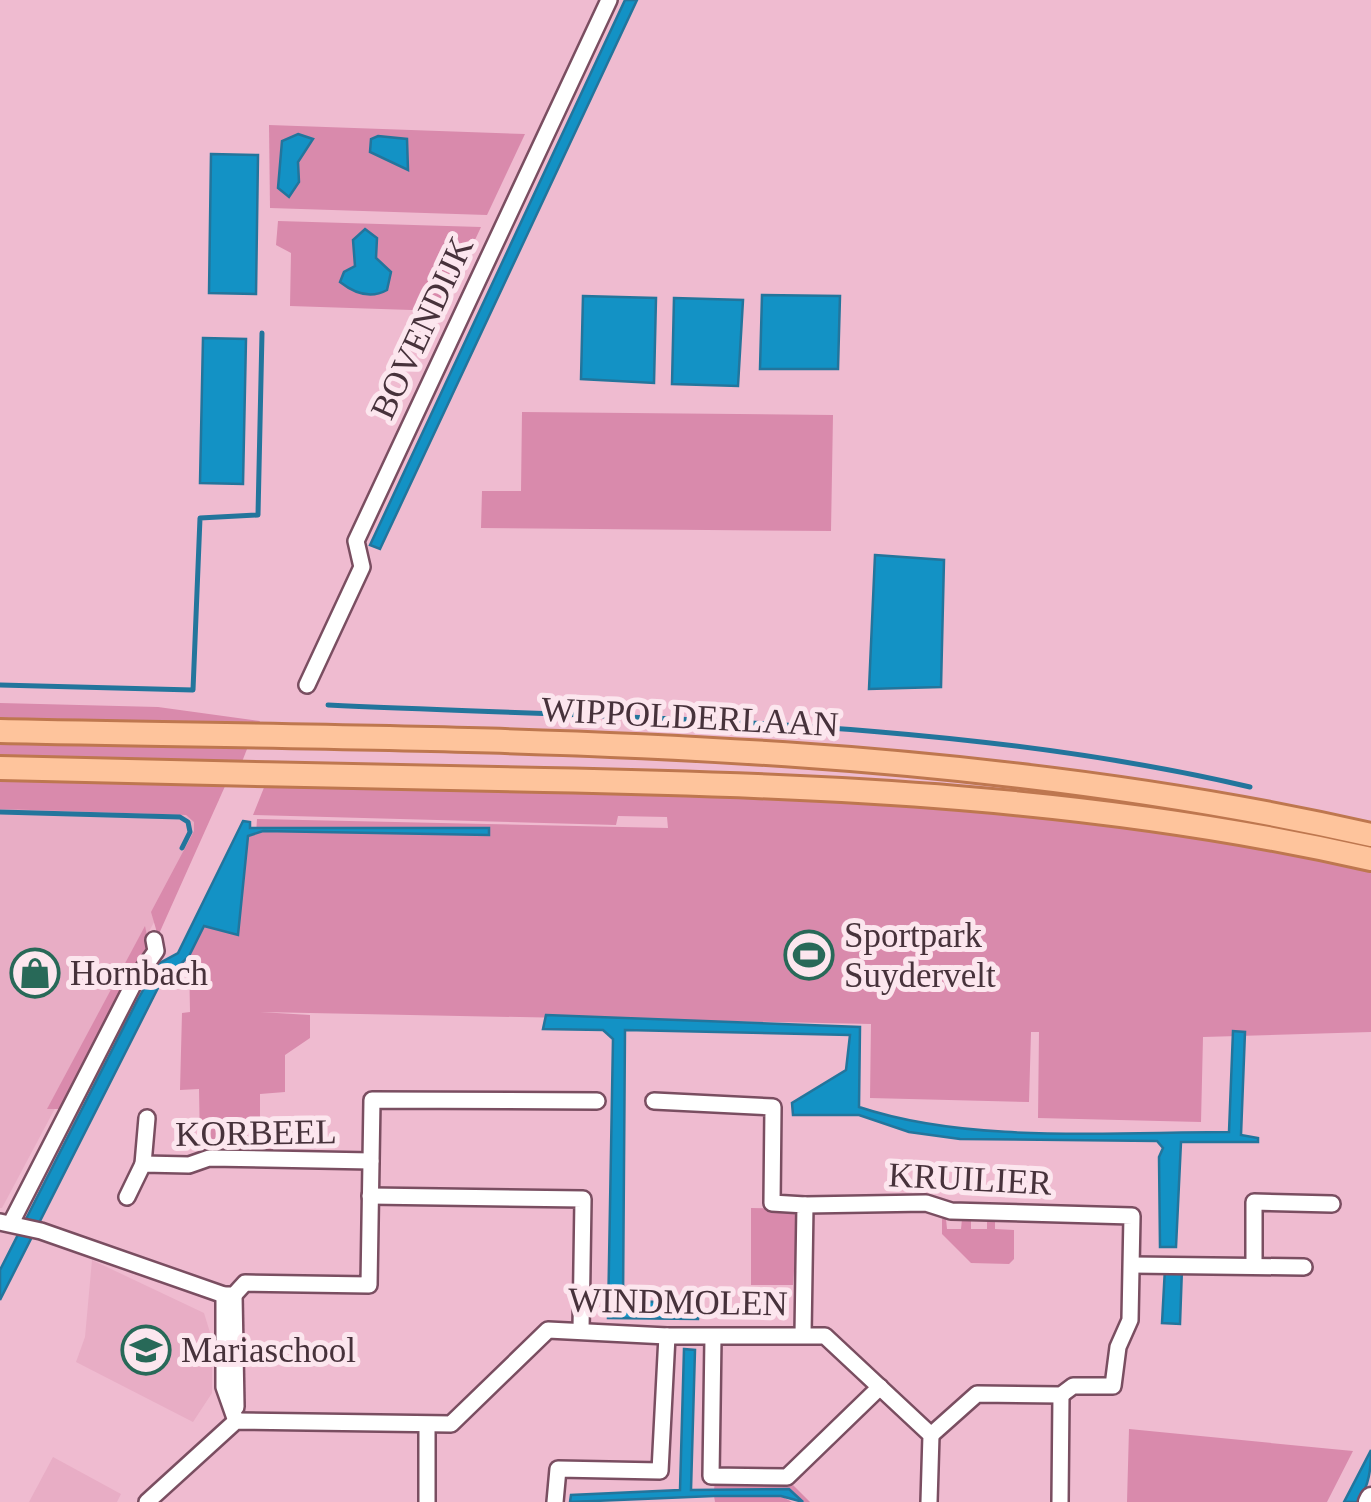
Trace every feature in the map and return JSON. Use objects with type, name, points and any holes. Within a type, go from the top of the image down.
[{"type":"main road","name":"WIPPOLDERLAAN","points":[[0,731],[778,754],[1133,793],[1371,836]]},
{"type":"main road","name":"WIPPOLDERLAAN","points":[[0,768],[762,784],[925,794],[1134,816],[1371,858]]},
{"type":"street","name":"BOVENDIJK","points":[[307,684],[362,567],[356,541],[609,0]]},
{"type":"street","points":[[154,940],[156,951],[136,979],[9,1223],[229,1295]]},
{"type":"street","points":[[229,1295],[246,1283],[369,1285],[372,1100],[597,1102]]},
{"type":"street","points":[[654,1101],[773,1107],[772,1203],[804,1205],[802,1335]]},
{"type":"street","name":"KORBEEL","points":[[127,1196],[143,1164],[147,1118]]},
{"type":"street","name":"KORBEEL","points":[[143,1164],[189,1165],[209,1158],[371,1161]]},
{"type":"street","points":[[370,1196],[583,1199],[581,1330]]},
{"type":"street","points":[[1254,1266],[1254,1202],[1332,1204]]},
{"type":"street","name":"KRUILIER","points":[[804,1205],[926,1203],[950,1211],[1132,1216],[1132,1265]]},
{"type":"street","points":[[930,1502],[931,1435],[978,1394],[1061,1395],[1073,1386],[1113,1386],[1118,1347],[1130,1320],[1132,1265],[1304,1267]]},
{"type":"street","points":[[146,1502],[236,1421],[224,1387],[229,1295]]},
{"type":"street","name":"WINDMOLEN","points":[[236,1421],[451,1424],[548,1330],[581,1330],[667,1336],[825,1336],[931,1435]]},
{"type":"street","points":[[555,1502],[558,1469],[660,1470],[667,1336]]},
{"type":"street","points":[[713,1337],[711,1476],[787,1476],[880,1386]]},
{"type":"street","points":[[1060,1502],[1061,1395]]},
{"type":"street","points":[[427,1426],[427,1502]]},
{"type":"shaded area","points":[[269,125],[525,134],[487,215],[270,208]]},
{"type":"shaded area","points":[[278,221],[481,227],[442,311],[290,306],[291,253],[276,245]]},
{"type":"shaded area","points":[[522,412],[833,415],[831,531],[481,528],[482,491],[521,491]]},
{"type":"shaded area","points":[[0,703],[158,707],[260,721],[257,727],[0,722]]},
{"type":"shaded area","points":[[0,743],[247,749],[240,767],[0,761]]},
{"type":"shaded area","points":[[0,779],[226,784],[158,936],[151,912],[194,831],[194,822],[186,815],[0,809]]},
{"type":"shaded area","name":"Sportpark Suydervelt","points":[[265,785],[886,800],[1095,818],[1371,870],[1371,1032],[1203,1037],[1201,1122],[1038,1118],[1039,1032],[1031,1032],[1029,1102],[870,1098],[871,1024],[260,1012],[310,1015],[310,1038],[285,1055],[285,1092],[260,1094],[260,1146],[200,1146],[199,1089],[180,1090],[182,1013],[190,1012],[189,956],[203,926],[238,935],[248,837],[256,834],[257,819],[668,828],[667,817],[618,816],[616,825],[253,815]]},
{"type":"shaded area","points":[[0,793],[219,800],[2,1208],[0,1208]]},
{"type":"shaded area","points":[[145,926],[150,950],[63,1109],[47,1109]]},
{"type":"shaded area","points":[[751,1208],[790,1209],[798,1217],[793,1285],[751,1285]]},
{"type":"shaded area","points":[[942,1219],[946,1219],[947,1229],[961,1229],[962,1219],[971,1219],[971,1229],[987,1229],[987,1219],[995,1220],[995,1229],[1014,1230],[1014,1259],[1009,1264],[971,1263],[942,1234]]},
{"type":"shaded area","name":"Mariaschool","points":[[92,1260],[204,1313],[212,1339],[212,1393],[193,1422],[76,1362],[85,1337]]},
{"type":"shaded area","points":[[1129,1429],[1353,1451],[1327,1502],[1127,1502]]},
{"type":"shaded area","points":[[53,1457],[121,1494],[117,1502],[29,1502]]},
{"type":"shaded area","points":[[715,1481],[789,1481],[810,1502],[803,1502],[789,1489],[714,1490]]},
{"type":"shaded area","points":[[714,1496],[781,1496],[792,1502],[715,1502]]},
{"type":"water","points":[[625,0],[637,0],[380,549],[370,545]]},
{"type":"water","points":[[298,134],[313,139],[298,162],[299,182],[289,197],[278,188],[282,141]]},
{"type":"water","points":[[371,139],[407,139],[408,170],[370,152]]},
{"type":"water","points":[[211,154],[258,155],[256,294],[209,293]]},
{"type":"water","points":[[365,229],[377,238],[376,258],[391,272],[387,290],[375,294],[357,292],[340,282],[344,272],[355,266],[353,240]]},
{"type":"water","points":[[762,295],[840,296],[838,369],[760,369]]},
{"type":"water","points":[[583,296],[656,298],[654,383],[581,379]]},
{"type":"water","points":[[674,298],[743,300],[738,386],[672,384]]},
{"type":"water","points":[[203,338],[246,339],[243,484],[200,483]]},
{"type":"water","points":[[875,555],[944,560],[941,687],[869,689]]},
{"type":"water","points":[[243,821],[250,822],[250,828],[489,828],[489,835],[263,831],[248,836],[238,935],[204,926],[189,956],[160,984],[0,1300],[0,1270],[138,999],[158,964],[178,953]]},
{"type":"water","points":[[546,1015],[860,1027],[859,1107],[947,1127],[1042,1133],[1229,1132],[1233,1031],[1245,1032],[1241,1135],[1258,1138],[1258,1142],[1181,1142],[1176,1247],[1160,1247],[1159,1157],[1163,1148],[1157,1141],[960,1139],[909,1132],[859,1115],[793,1115],[792,1103],[846,1070],[850,1035],[625,1030],[623,1301],[699,1303],[698,1319],[608,1318],[613,1039],[603,1030],[543,1029]]},
{"type":"water","points":[[1165,1268],[1182,1268],[1180,1324],[1162,1323]]},
{"type":"water","points":[[684,1349],[695,1350],[691,1490],[789,1489],[803,1502],[781,1496],[714,1496],[570,1502],[571,1495],[680,1490]]},
{"type":"water","points":[[1371,1450],[1369,1477],[1359,1502],[1344,1502]]},
{"type":"waterway","points":[[0,685],[193,690],[200,518],[258,515],[262,333]]},
{"type":"waterway","points":[[328,705],[675,719],[909,734],[1138,764],[1250,787]]},
{"type":"waterway","points":[[0,812],[180,817],[188,822],[190,832],[182,848]]},
{"type":"place","name":"Sportpark Suydervelt","points":[[809,955]]},
{"type":"place","name":"Hornbach","points":[[35,973]]},
{"type":"place","name":"Mariaschool","points":[[146,1350]]}]
